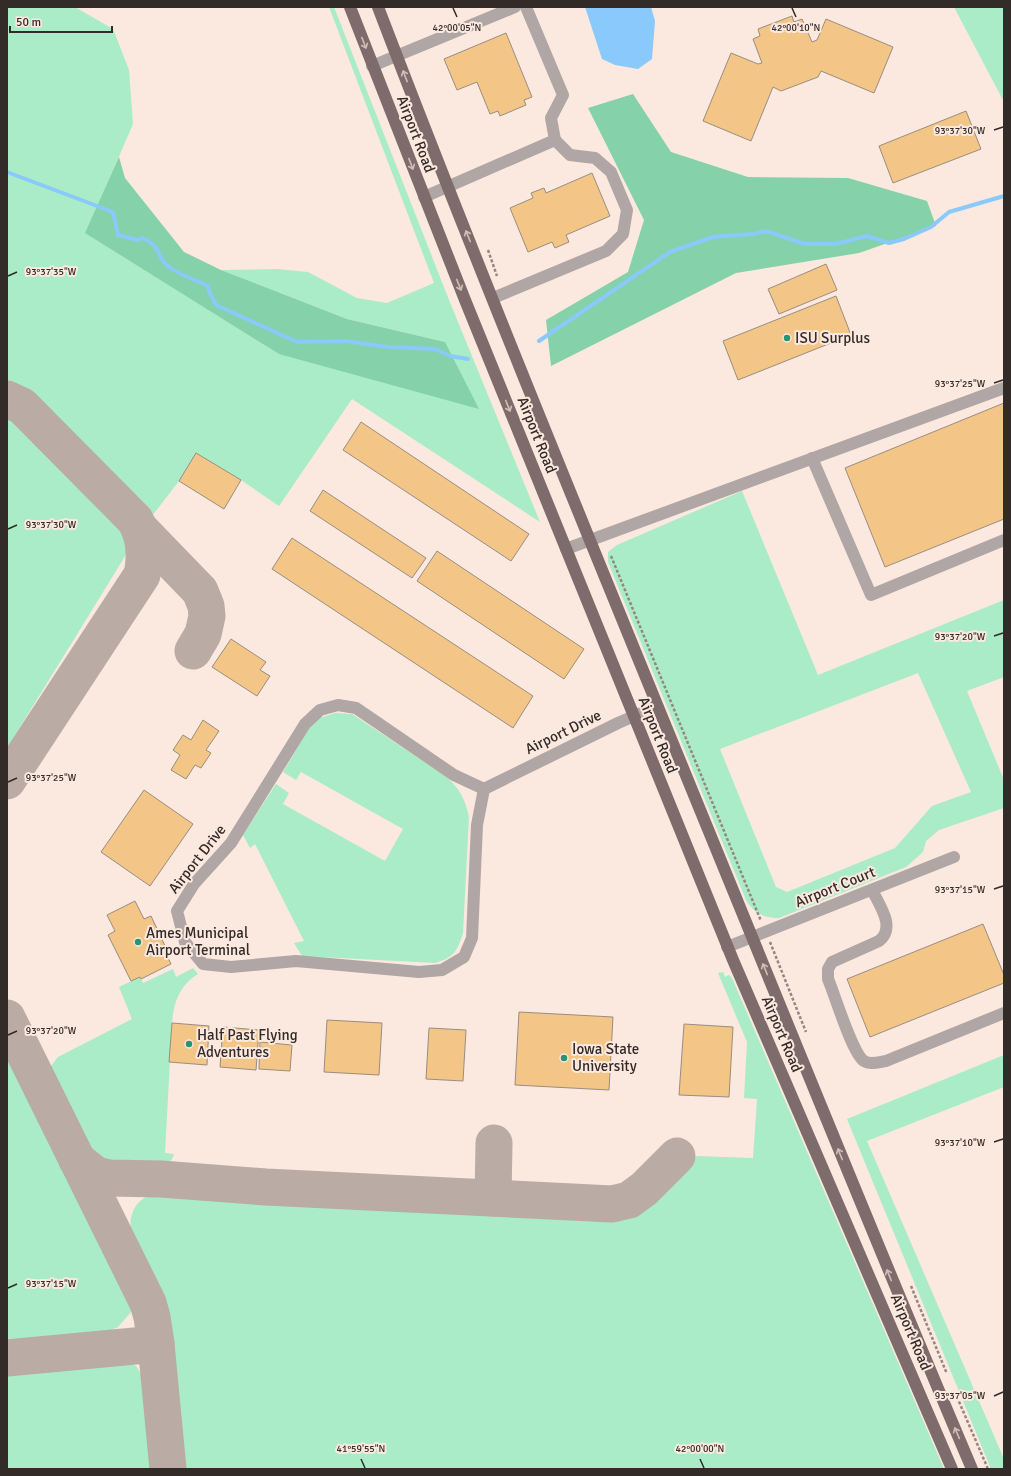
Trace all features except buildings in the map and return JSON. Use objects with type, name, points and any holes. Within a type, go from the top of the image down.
[{"type":"main road","name":"Airport Road","points":[[350,7],[424,197],[727,947],[952,1469]]},
{"type":"main road","name":"Airport Road","points":[[378,7],[448,187],[657,706],[894,1286],[972,1469]]},
{"type":"street","points":[[372,66],[397,57],[515,7]]},
{"type":"street","points":[[493,298],[606,251],[623,234],[628,210],[611,172],[595,158],[570,155],[556,140],[551,118],[563,95],[526,7]]},
{"type":"street","points":[[424,197],[556,140]]},
{"type":"street","points":[[566,549],[1004,388]]},
{"type":"street","points":[[812,458],[871,595],[1004,540]]},
{"type":"street","name":"Airport Drive","points":[[338,706],[356,708],[454,775],[484,789],[477,825],[472,938],[464,957],[442,970],[419,972],[296,962],[231,967],[203,964],[185,942],[177,911],[194,884],[231,843],[305,724],[320,710],[338,706]]},
{"type":"street","name":"Airport Drive","points":[[484,789],[633,716],[657,706]]},
{"type":"street","name":"Airport Court","points":[[727,947],[954,857]]},
{"type":"street","points":[[872,890],[888,926],[886,936],[879,941],[832,962],[828,969],[828,979],[856,1051],[865,1061],[874,1063],[886,1061],[1004,1013]]},
{"type":"path","points":[[608,552],[615,563],[758,913]]},
{"type":"path","points":[[774,953],[808,1036]]},
{"type":"path","points":[[910,1285],[949,1379]]},
{"type":"path","points":[[955,1393],[988,1469]]},
{"type":"green space","points":[[7,7],[75,7],[113,29],[129,70],[133,124],[86,233],[279,354],[445,342],[347,319],[221,270],[277,269],[308,272],[357,298],[387,303],[434,283],[329,7],[334,7],[449,300],[540,522],[352,399],[279,506],[241,480],[196,453],[179,481],[152,516],[29,392],[7,382]]},
{"type":"green space","points":[[954,7],[1004,7],[1004,102]]},
{"type":"green space","points":[[633,94],[671,152],[748,177],[848,178],[927,201],[936,226],[859,253],[736,273],[551,366],[546,320],[628,272],[644,220],[588,108]]},
{"type":"green space","points":[[119,157],[125,178],[184,252],[221,270],[347,319],[445,342],[479,409],[279,354],[85,233]]},
{"type":"green space","points":[[7,410],[16,414],[124,524],[132,545],[7,748]]},
{"type":"green space","points":[[742,491],[818,675],[1004,600],[1004,677],[967,691],[1004,780],[1004,808],[939,830],[926,841],[923,852],[906,867],[779,918],[760,914],[749,905],[746,900],[608,562],[608,552],[617,545]],"holes":[[[918,673],[971,792],[932,806],[895,848],[787,892],[776,887],[720,749]]]},
{"type":"green space","points":[[335,713],[352,714],[447,777],[459,791],[464,800],[469,817],[463,933],[459,945],[454,953],[441,961],[435,963],[302,956],[294,943],[304,941],[255,844],[250,848],[243,835],[276,784],[289,793],[283,804],[385,861],[403,829],[301,772],[296,780],[283,772],[311,725],[320,718]]},
{"type":"green space","points":[[193,968],[198,974],[182,989],[176,1001],[172,1023],[165,1153],[174,1154],[173,1157],[168,1164],[157,1168],[117,1165],[108,1162],[92,1152],[85,1144],[83,1145],[51,1082],[51,1066],[58,1057],[132,1019],[119,987],[140,977],[143,983],[173,969],[176,977]]},
{"type":"green space","points":[[723,972],[725,977],[729,975],[732,978],[944,1469],[179,1469],[163,1312],[158,1293],[133,1243],[131,1232],[132,1214],[135,1207],[141,1201],[147,1196],[167,1191],[612,1213],[645,1203],[697,1156],[753,1158],[757,1099],[744,1098],[747,1042],[718,973]]},
{"type":"green space","points":[[7,1042],[129,1284],[132,1295],[131,1312],[118,1327],[100,1335],[7,1344]]},
{"type":"green space","points":[[1004,1055],[1004,1087],[867,1141],[1004,1459],[1004,1469],[991,1469],[847,1119]]},
{"type":"green space","points":[[97,1359],[119,1359],[136,1366],[149,1386],[157,1469],[7,1469],[7,1367]]},
{"type":"water","points":[[585,7],[651,7],[655,21],[652,59],[638,69],[615,65],[602,59]]},
{"type":"waterway","points":[[7,172],[113,212],[118,235],[137,240],[142,238],[149,241],[156,248],[162,260],[169,267],[208,286],[216,305],[297,342],[345,341],[389,347],[435,349],[450,356],[468,359]]},
{"type":"waterway","points":[[539,341],[670,252],[713,237],[752,234],[766,231],[805,244],[836,244],[867,236],[889,243],[904,239],[931,227],[949,212],[1004,196]]},
{"type":"taxiway","points":[[7,399],[22,406],[135,520],[141,533],[144,547],[142,575],[7,781]]},
{"type":"taxiway","points":[[140,529],[200,591],[206,606],[207,616],[203,634],[193,651]]},
{"type":"taxiway","points":[[7,1018],[148,1303],[152,1317],[156,1344],[168,1469]]},
{"type":"taxiway","points":[[493,1198],[494,1143]]},
{"type":"taxiway","points":[[77,1160],[96,1175],[109,1178],[161,1179],[266,1187],[612,1204],[629,1200],[644,1189],[677,1156]]},
{"type":"taxiway","points":[[7,1358],[156,1344]]},
{"type":"place","name":"ISU Surplus","points":[[787,338]]},
{"type":"place","name":"Ames Municipal Airport Terminal","points":[[138,942]]},
{"type":"place","name":"Half Past Flying Adventures","points":[[189,1044]]},
{"type":"place","name":"Iowa State University","points":[[564,1058]]}]
